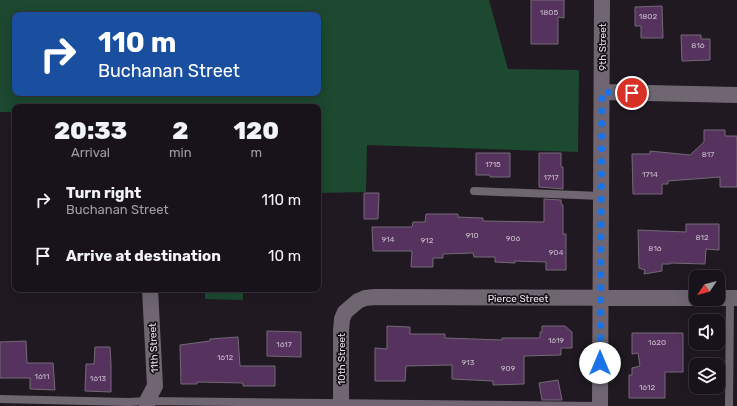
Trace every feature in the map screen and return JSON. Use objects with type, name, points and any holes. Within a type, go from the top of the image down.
[{"type":"street","name":"9th Street","points":[[600,406],[602,0]]},
{"type":"street","points":[[602,92],[737,95]]},
{"type":"street","name":"11th Street","points":[[147,404],[155,386],[150,292]]},
{"type":"street","name":"Pierce Street","points":[[345,312],[358,301],[365,298],[375,297],[689,298]]},
{"type":"street","name":"10th Street","points":[[341,405],[341,331],[342,319],[345,312]]},
{"type":"lane","points":[[474,191],[601,196]]},
{"type":"lane","points":[[728,298],[729,406]]},
{"type":"lane","points":[[0,399],[129,402],[147,404],[600,406]]},
{"type":"green space","points":[[0,0],[489,0],[508,69],[579,70],[578,152],[367,145],[366,192],[321,193],[321,104],[12,104],[12,112],[0,112]]},
{"type":"green space","points":[[205,292],[243,292],[243,300],[205,299]]},
{"type":"building","points":[[531,0],[564,0],[564,18],[558,17],[558,44],[531,44]]},
{"type":"building","points":[[662,6],[663,38],[641,38],[641,26],[635,26],[635,7]]},
{"type":"building","points":[[681,35],[701,35],[701,39],[710,39],[710,60],[682,61]]},
{"type":"building","points":[[704,130],[725,130],[725,136],[737,136],[737,187],[720,187],[720,177],[668,181],[668,184],[662,184],[662,194],[633,194],[632,154],[650,154],[650,151],[690,155],[704,142]]},
{"type":"building","points":[[476,153],[510,153],[510,177],[476,175]]},
{"type":"building","points":[[539,153],[561,153],[561,167],[563,167],[563,189],[539,187]]},
{"type":"building","points":[[364,193],[379,193],[378,219],[364,219]]},
{"type":"building","points":[[544,199],[561,200],[561,204],[563,205],[563,234],[566,234],[566,270],[546,270],[546,262],[495,262],[495,257],[474,257],[473,253],[443,254],[443,258],[433,258],[433,267],[411,267],[412,251],[373,251],[372,227],[412,227],[413,222],[425,222],[426,214],[458,214],[458,217],[483,218],[483,221],[544,222]]},
{"type":"building","points":[[686,224],[719,224],[719,250],[706,249],[705,264],[662,264],[662,271],[644,274],[645,270],[639,268],[638,230],[686,232]]},
{"type":"building","points":[[387,326],[410,327],[410,334],[445,334],[445,338],[502,340],[502,338],[540,338],[542,326],[565,326],[572,332],[572,348],[561,348],[561,355],[524,356],[524,384],[493,385],[493,381],[452,379],[452,365],[406,366],[405,381],[375,381],[375,348],[387,349]]},
{"type":"building","points":[[267,331],[301,332],[301,357],[267,356]]},
{"type":"building","points":[[632,333],[683,333],[683,372],[665,372],[665,398],[629,398],[629,375],[632,375],[632,368],[640,366],[638,353],[632,354]]},
{"type":"building","points":[[238,337],[240,366],[275,366],[275,386],[243,386],[243,383],[197,382],[197,384],[181,384],[180,345],[210,341],[210,339]]},
{"type":"building","points":[[26,341],[27,363],[53,363],[55,390],[30,389],[30,378],[0,378],[0,342]]},
{"type":"building","points":[[95,347],[110,347],[111,392],[85,391],[86,364],[94,364]]},
{"type":"building","points":[[558,380],[562,400],[542,400],[539,383]]},
{"type":"route","points":[[600,363],[602,92],[632,93]]}]
